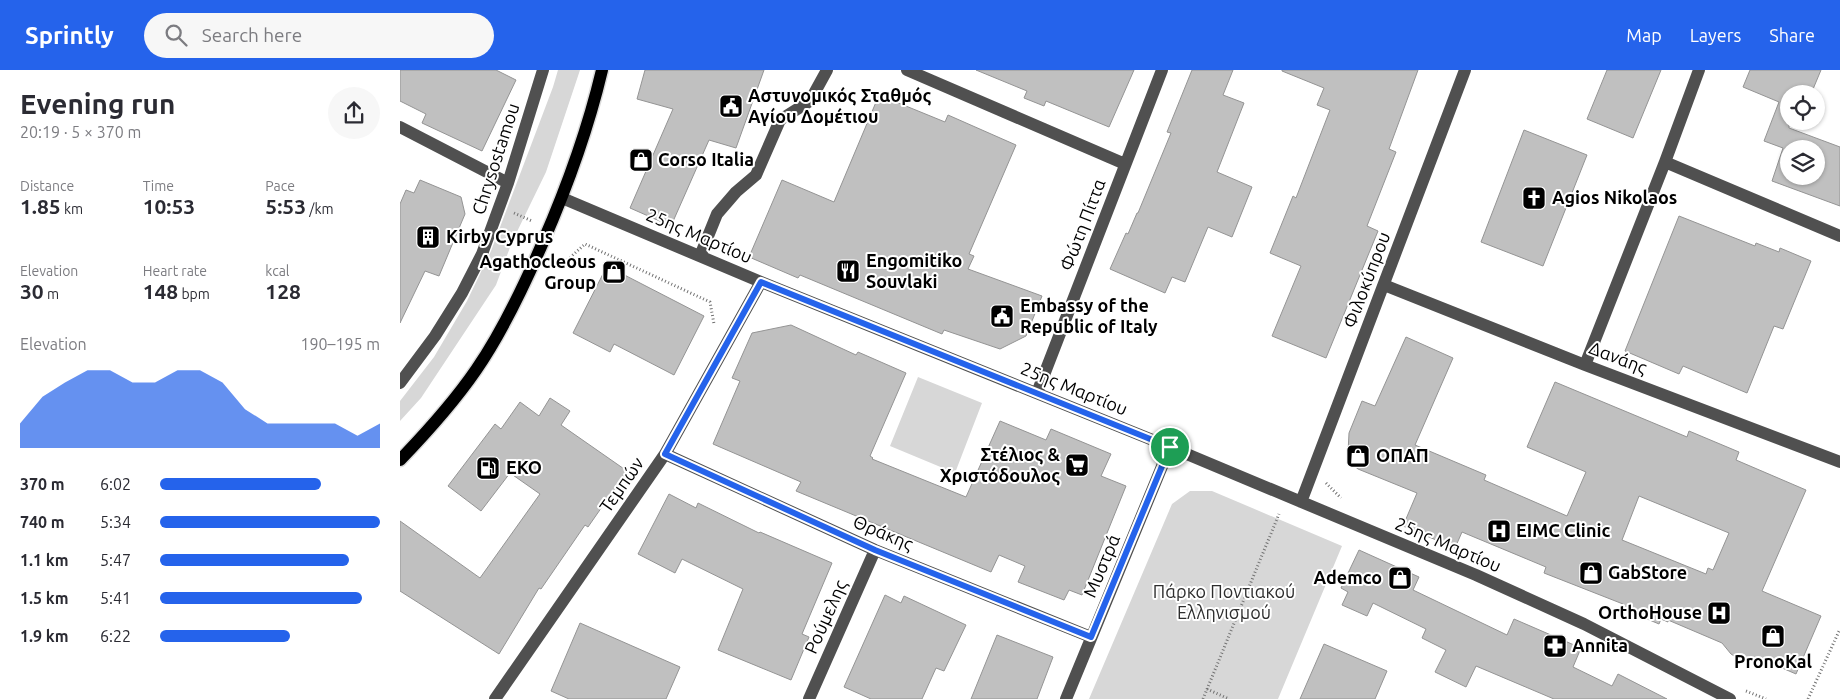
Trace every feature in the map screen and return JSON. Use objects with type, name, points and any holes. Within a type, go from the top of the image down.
[{"type":"main road","points":[[400,460],[458,395],[477,369],[525,284],[562,198],[594,106],[602,70]]},
{"type":"street","name":"Chrysostamou","points":[[400,382],[435,336],[462,293],[482,254],[508,183],[543,70]]},
{"type":"street","points":[[700,256],[717,214],[736,192],[756,175],[780,120],[810,101],[827,70]]},
{"type":"street","points":[[907,70],[1125,164]]},
{"type":"street","name":"Φώτη Πίττα","points":[[1036,393],[1162,70]]},
{"type":"street","name":"Φιλοκύπρου","points":[[1301,502],[1465,70]]},
{"type":"street","points":[[1584,365],[1666,162],[1699,70]]},
{"type":"street","points":[[400,127],[508,183]]},
{"type":"street","points":[[1666,162],[1840,236]]},
{"type":"street","name":"25ης Μαρτίου","points":[[562,198],[761,282],[1170,447],[1476,575],[1584,624],[1730,699]]},
{"type":"street","name":"Τεμπών","points":[[499,698],[665,454],[761,282]]},
{"type":"street","name":"Δανάης","points":[[1384,286],[1584,365],[1840,462]]},
{"type":"street","name":"Μυστρά","points":[[1066,699],[1170,447]]},
{"type":"street","name":"Θράκης","points":[[665,454],[875,550],[1091,637]]},
{"type":"street","name":"Ρούμελης","points":[[809,699],[875,550]]},
{"type":"path","points":[[540,251],[563,264],[585,244],[710,302],[715,322],[711,331]]},
{"type":"path","points":[[1203,699],[1278,514]]},
{"type":"path","points":[[1808,699],[1840,629]]},
{"type":"path","points":[[1207,690],[1229,699]]},
{"type":"green space","points":[[558,70],[580,70],[546,172],[512,242],[496,285],[421,398],[400,421],[400,401],[434,357],[467,301],[491,251]]},
{"type":"green space","points":[[918,377],[982,403],[955,473],[890,446]]},
{"type":"green space","name":"Πάρκο Ποντιακού Ελληνισμού","points":[[1190,491],[1212,491],[1342,546],[1278,699],[1089,699],[1172,504]]},
{"type":"building","points":[[400,70],[496,70],[516,80],[482,151],[422,123],[426,114],[400,101]]},
{"type":"building","points":[[645,70],[764,70],[736,148],[709,140],[671,226],[630,208],[673,109],[637,99]]},
{"type":"building","points":[[976,70],[1134,70],[1109,127],[1046,101],[1044,106],[1024,98],[1027,91]]},
{"type":"building","points":[[1192,70],[1233,70],[1223,95],[1244,103],[1217,172],[1252,187],[1232,237],[1208,227],[1185,282],[1172,277],[1165,293],[1110,269],[1126,233],[1128,234],[1138,213],[1171,133],[1167,132]]},
{"type":"building","points":[[1282,70],[1418,70],[1389,149],[1396,152],[1367,226],[1378,231],[1326,358],[1272,336],[1301,266],[1270,253],[1293,196],[1296,198],[1330,110],[1317,105],[1324,88]]},
{"type":"building","points":[[1607,70],[1661,70],[1633,138],[1587,119]]},
{"type":"building","points":[[1750,70],[1821,70],[1815,85],[1780,85],[1780,130],[1794,130],[1821,140],[1780,140],[1780,147],[1764,141],[1779,102],[1743,87]]},
{"type":"building","points":[[879,95],[945,122],[948,115],[1016,145],[969,254],[974,256],[968,269],[1042,296],[1026,336],[1000,349],[944,330],[942,334],[800,275],[798,278],[749,257],[782,180],[834,202]]},
{"type":"building","name":"Agios Nikolaos","points":[[1524,130],[1587,155],[1543,266],[1481,242]]},
{"type":"building","points":[[1825,141],[1840,147],[1840,206],[1783,185],[1825,185]]},
{"type":"building","points":[[1780,157],[1780,184],[1772,181]]},
{"type":"building","name":"Kirby Cyprus","points":[[420,180],[461,197],[465,214],[439,276],[425,271],[400,323],[400,204],[406,190],[414,193]]},
{"type":"building","points":[[1679,216],[1755,246],[1756,243],[1779,252],[1780,248],[1811,261],[1783,329],[1774,326],[1747,393],[1683,366],[1679,374],[1625,351]]},
{"type":"building","points":[[607,266],[704,316],[674,375],[614,344],[610,352],[573,333]]},
{"type":"building","points":[[791,325],[856,355],[858,352],[906,373],[870,456],[872,459],[966,497],[1000,421],[1046,440],[1051,429],[1111,454],[1101,476],[1126,486],[1082,595],[1069,590],[1064,600],[1018,582],[1025,566],[999,555],[991,572],[796,491],[801,482],[713,444],[740,381],[732,378],[752,333]]},
{"type":"building","points":[[1406,337],[1453,358],[1415,445],[1486,475],[1484,480],[1567,516],[1586,472],[1527,447],[1555,382],[1687,437],[1689,431],[1739,452],[1736,460],[1806,490],[1762,591],[1821,616],[1796,674],[1759,658],[1746,661],[1739,659],[1731,654],[1722,643],[1668,620],[1668,622],[1661,619],[1659,624],[1621,608],[1623,604],[1544,573],[1546,567],[1462,532],[1455,548],[1403,526],[1417,493],[1358,469],[1353,465],[1348,453],[1349,433],[1362,401],[1375,406]],"holes":[[[1639,496],[1729,533],[1713,570],[1708,568],[1706,574],[1622,540]]]},
{"type":"building","points":[[550,398],[570,411],[561,425],[627,471],[588,527],[585,525],[541,589],[539,588],[499,654],[400,591],[400,521],[480,578],[540,494],[510,473],[481,511],[448,486],[495,424],[501,429],[520,402],[539,416]]},
{"type":"building","points":[[669,494],[696,508],[698,503],[759,533],[832,563],[802,634],[809,637],[791,680],[718,650],[743,589],[682,559],[675,573],[638,554]]},
{"type":"building","points":[[1359,550],[1419,577],[1413,590],[1507,635],[1514,619],[1581,648],[1573,667],[1612,686],[1618,674],[1667,699],[1554,699],[1476,666],[1466,687],[1435,672],[1446,650],[1422,638],[1426,629],[1373,603],[1367,616],[1342,605],[1348,592],[1341,588]]},
{"type":"building","points":[[885,595],[901,603],[904,596],[966,625],[944,671],[936,668],[922,699],[871,699],[844,687]]},
{"type":"building","points":[[580,623],[680,667],[666,699],[569,699],[551,691]]},
{"type":"building","points":[[997,635],[1053,657],[1037,699],[971,699]]},
{"type":"building","points":[[1324,644],[1387,671],[1375,699],[1300,699]]},
{"type":"place","name":"Αστυνομικός Σταθμός Αγίου Δομέτιου","points":[[731,106]]},
{"type":"place","name":"Corso Italia","points":[[641,160]]},
{"type":"place","name":"Agios Nikolaos","points":[[1534,198]]},
{"type":"place","name":"Kirby Cyprus","points":[[428,237]]},
{"type":"place","name":"Engomitiko Souvlaki","points":[[848,271]]},
{"type":"place","name":"Agathocleous Group","points":[[614,272]]},
{"type":"place","name":"Embassy of the Republic of Italy","points":[[1002,316]]},
{"type":"place","name":"ΟΠΑΠ","points":[[1358,456]]},
{"type":"place","name":"Στέλιος & Χριστόδουλος","points":[[1077,465]]},
{"type":"place","name":"EKO","points":[[488,468]]},
{"type":"place","name":"EIMC Clinic","points":[[1499,531]]},
{"type":"place","name":"GabStore","points":[[1591,573]]},
{"type":"place","name":"Ademco","points":[[1400,578]]},
{"type":"place","name":"OrthoHouse","points":[[1719,613]]},
{"type":"place","name":"PronoKal","points":[[1773,636]]},
{"type":"place","name":"Annita","points":[[1555,646]]},
{"type":"route","points":[[761,282],[1170,447],[1091,637],[875,550],[665,454],[761,282]]}]
